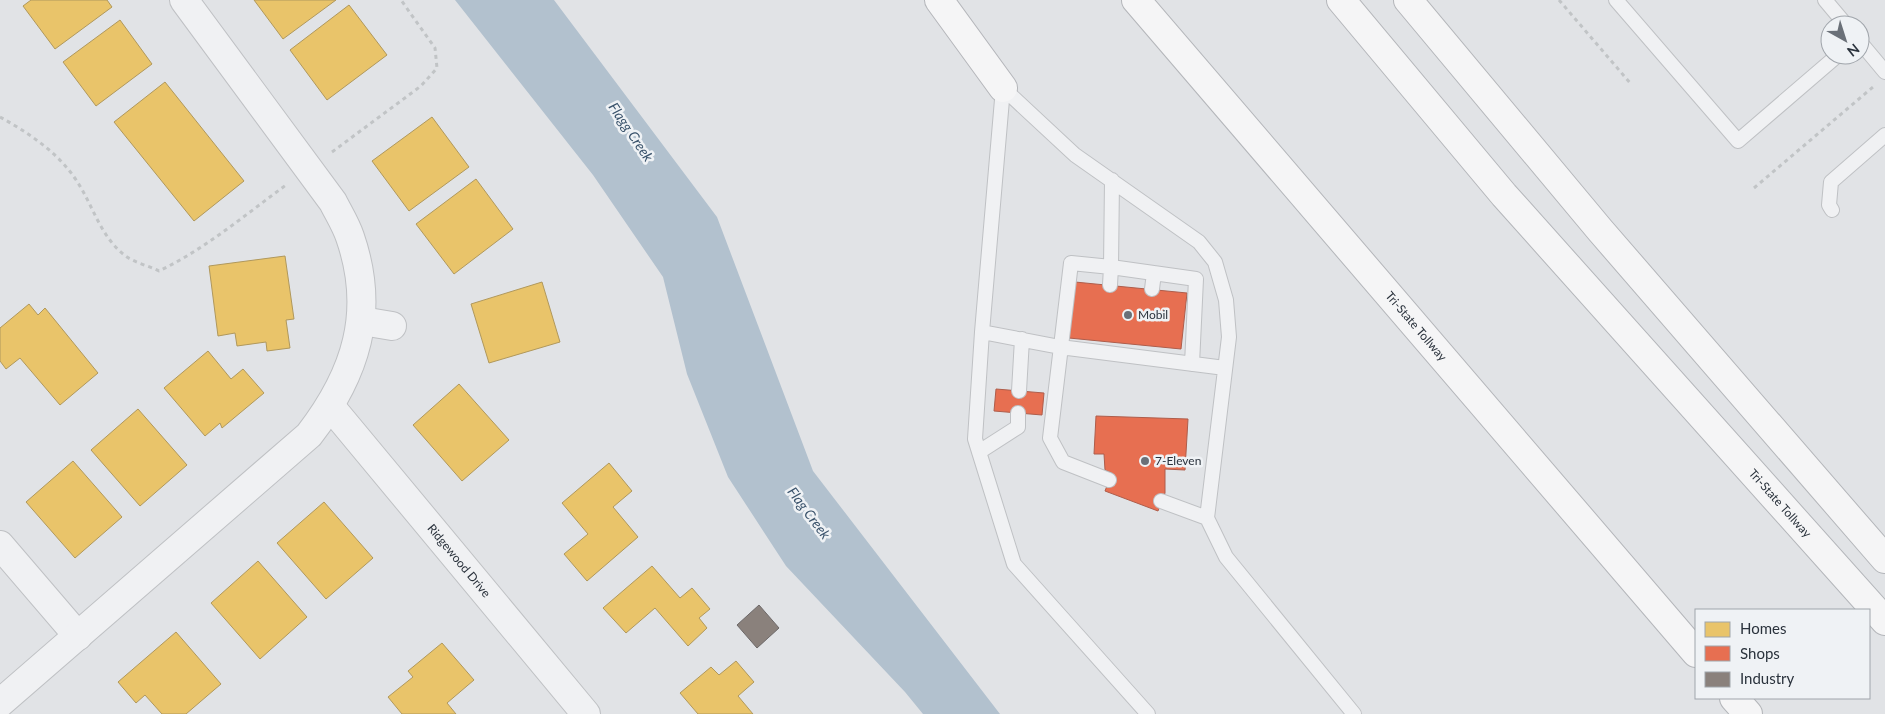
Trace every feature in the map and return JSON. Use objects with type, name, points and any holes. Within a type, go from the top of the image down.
[{"type":"highway","points":[[939,0],[1004,88]]},
{"type":"highway","name":"Tri-State Tollway","points":[[1136,0],[1695,652]]},
{"type":"highway","name":"Tri-State Tollway","points":[[1341,0],[1504,195],[1885,621]]},
{"type":"highway","points":[[1408,0],[1606,237],[1885,559]]},
{"type":"highway","points":[[1735,699],[1748,714]]},
{"type":"street","points":[[0,703],[310,435],[331,407],[354,357],[362,321],[361,281],[350,237],[333,202],[184,0]]},
{"type":"street","points":[[362,321],[392,326]]},
{"type":"street","name":"Ridgewood Drive","points":[[331,407],[586,714]]},
{"type":"street","points":[[0,545],[78,636]]},
{"type":"lane","points":[[1616,0],[1738,142],[1827,65]]},
{"type":"lane","points":[[1825,0],[1838,15]]},
{"type":"lane","points":[[1870,58],[1882,77]]},
{"type":"lane","points":[[1004,88],[1075,154],[1199,242],[1214,262],[1224,288],[1229,337],[1206,518],[1226,557],[1354,714]]},
{"type":"lane","points":[[1004,88],[982,332],[975,439],[1014,564],[1148,714]]},
{"type":"lane","points":[[1832,210],[1829,205],[1831,182],[1885,135]]},
{"type":"lane","points":[[1110,285],[1112,180]]},
{"type":"lane","points":[[1109,480],[1063,462],[1050,438],[1071,263],[1196,279],[1192,364]]},
{"type":"lane","points":[[1152,289],[1154,273]]},
{"type":"lane","points":[[982,332],[1060,347],[1106,347],[1146,352],[1192,364],[1225,368]]},
{"type":"lane","points":[[1019,391],[1022,339]]},
{"type":"lane","points":[[979,452],[1018,428],[1018,413]]},
{"type":"lane","points":[[1161,501],[1206,518]]},
{"type":"path","points":[[0,116],[19,128],[60,160],[75,178],[99,224],[128,257],[159,271],[178,262],[213,238],[421,86],[437,68],[435,48],[401,0]]},
{"type":"path","points":[[1559,0],[1631,84]]},
{"type":"path","points":[[1754,188],[1882,77]]},
{"type":"water","points":[[455,0],[554,0],[717,217],[813,471],[1000,714],[923,714],[905,692],[786,566],[728,477],[687,374],[663,277],[593,175]]},
{"type":"building: Homes","points":[[31,0],[107,0],[112,7],[55,49],[23,6]]},
{"type":"building: Homes","points":[[254,0],[336,0],[283,39]]},
{"type":"building: Homes","points":[[349,5],[387,55],[327,100],[290,50]]},
{"type":"building: Homes","points":[[120,20],[152,64],[96,106],[63,62]]},
{"type":"building: Homes","points":[[165,82],[244,181],[194,221],[114,122]]},
{"type":"building: Homes","points":[[432,117],[469,167],[409,211],[372,161]]},
{"type":"building: Homes","points":[[476,179],[513,229],[454,274],[416,224]]},
{"type":"building: Homes","points":[[285,256],[294,319],[286,320],[290,348],[267,351],[266,342],[237,346],[235,333],[218,336],[209,266]]},
{"type":"building: Homes","points":[[542,282],[560,342],[489,363],[471,304]]},
{"type":"building: Homes","points":[[29,304],[38,315],[45,308],[98,373],[60,405],[20,358],[6,369],[0,361],[0,328]]},
{"type":"building: Homes","points":[[208,351],[231,379],[243,369],[264,393],[222,428],[220,423],[205,436],[164,388]]},
{"type":"building: Homes","points":[[459,384],[509,440],[462,481],[413,425]]},
{"type":"building: Homes","points":[[138,409],[187,465],[140,506],[91,450]]},
{"type":"building: Homes","points":[[73,461],[122,517],[75,558],[26,502]]},
{"type":"building: Homes","points":[[609,463],[632,491],[613,507],[638,537],[587,581],[564,554],[588,534],[562,503]]},
{"type":"building: Homes","points":[[324,502],[373,558],[326,599],[277,543]]},
{"type":"building: Homes","points":[[258,561],[307,617],[260,659],[211,603]]},
{"type":"building: Homes","points":[[652,566],[680,598],[692,588],[710,609],[699,618],[707,628],[688,646],[655,608],[626,633],[603,608]]},
{"type":"building: Homes","points":[[176,632],[221,684],[186,714],[162,714],[145,695],[136,703],[118,682]]},
{"type":"building: Homes","points":[[442,643],[474,680],[447,703],[456,714],[402,714],[388,697],[413,677],[408,671]]},
{"type":"building: Homes","points":[[736,661],[754,682],[738,696],[753,714],[698,714],[680,693],[711,667],[719,675]]},
{"type":"building: Shops","name":"Mobil","points":[[1075,282],[1187,293],[1181,349],[1069,338]]},
{"type":"building: Shops","points":[[996,389],[1044,393],[1042,415],[994,411]]},
{"type":"building: Shops","name":"7-Eleven","points":[[1096,416],[1188,419],[1185,470],[1165,469],[1165,493],[1158,511],[1105,491],[1112,473],[1105,470],[1104,454],[1094,454]]},
{"type":"building: Industry","points":[[759,605],[779,628],[757,648],[737,625]]},
{"type":"place","name":"Mobil","points":[[1128,315]]},
{"type":"place","name":"7-Eleven","points":[[1145,461]]},
{"type":"water label","name":"Flagg Creek","points":[[631,132]]},
{"type":"water label","name":"Flag Creek","points":[[809,513]]}]
